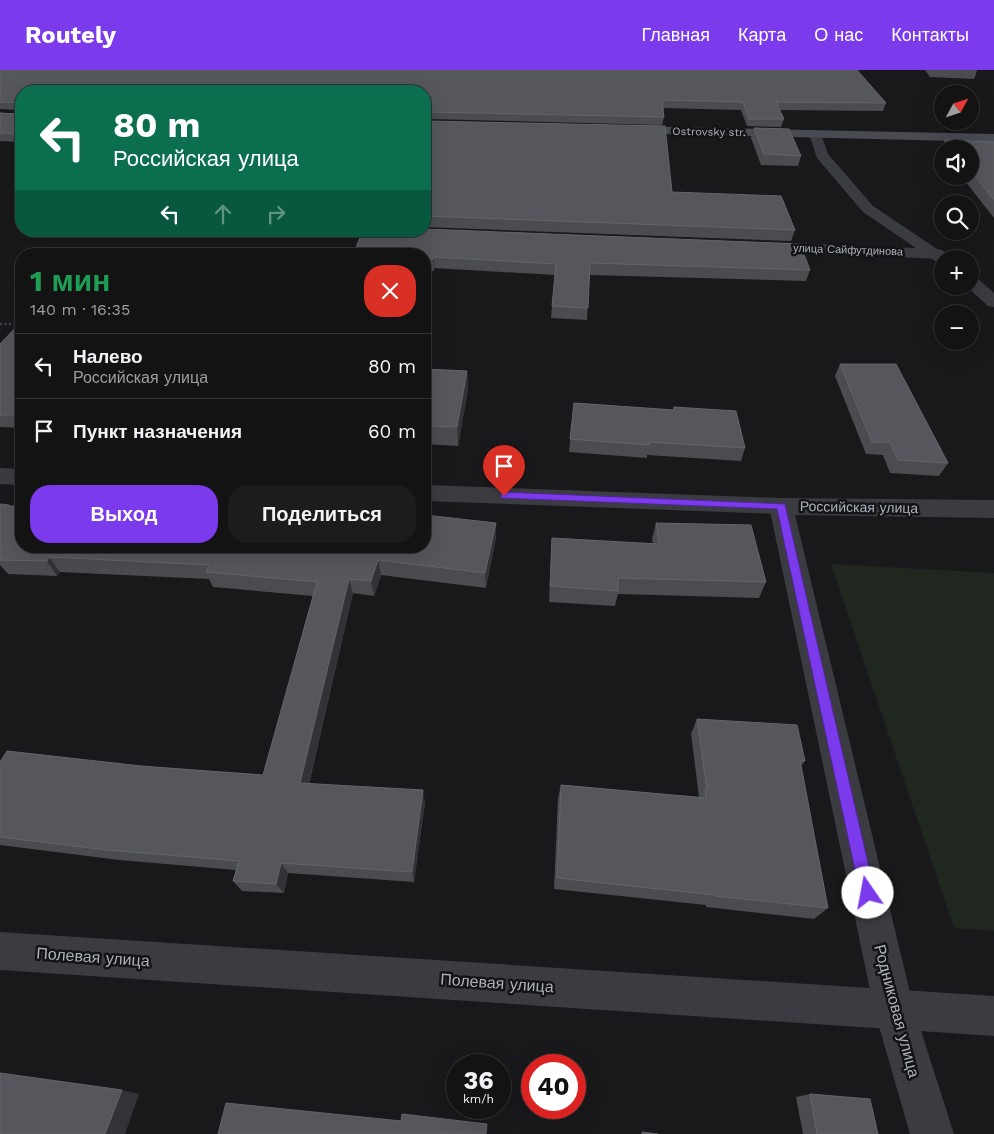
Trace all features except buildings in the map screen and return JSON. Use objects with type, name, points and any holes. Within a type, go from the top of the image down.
[{"type":"main road","name":"Ostrovsky str.","points":[[610,129],[994,138]]},
{"type":"street","points":[[815,134],[822,155],[868,209],[934,251]]},
{"type":"street","name":"улица Сайфутдинова","points":[[748,246],[934,256]]},
{"type":"street","points":[[979,290],[994,302]]},
{"type":"street","points":[[0,476],[15,477]]},
{"type":"street","name":"Российская улица","points":[[431,492],[781,506],[994,509]]},
{"type":"street","name":"Родниковая улица","points":[[781,506],[894,1009],[932,1134]]},
{"type":"street","name":"Полевая улица","points":[[0,951],[994,1016]]},
{"type":"path","points":[[0,324],[15,324]]},
{"type":"shaded area","points":[[831,564],[994,573],[994,931],[954,928]]},
{"type":"route","points":[[504,496],[781,506],[868,893]]}]
